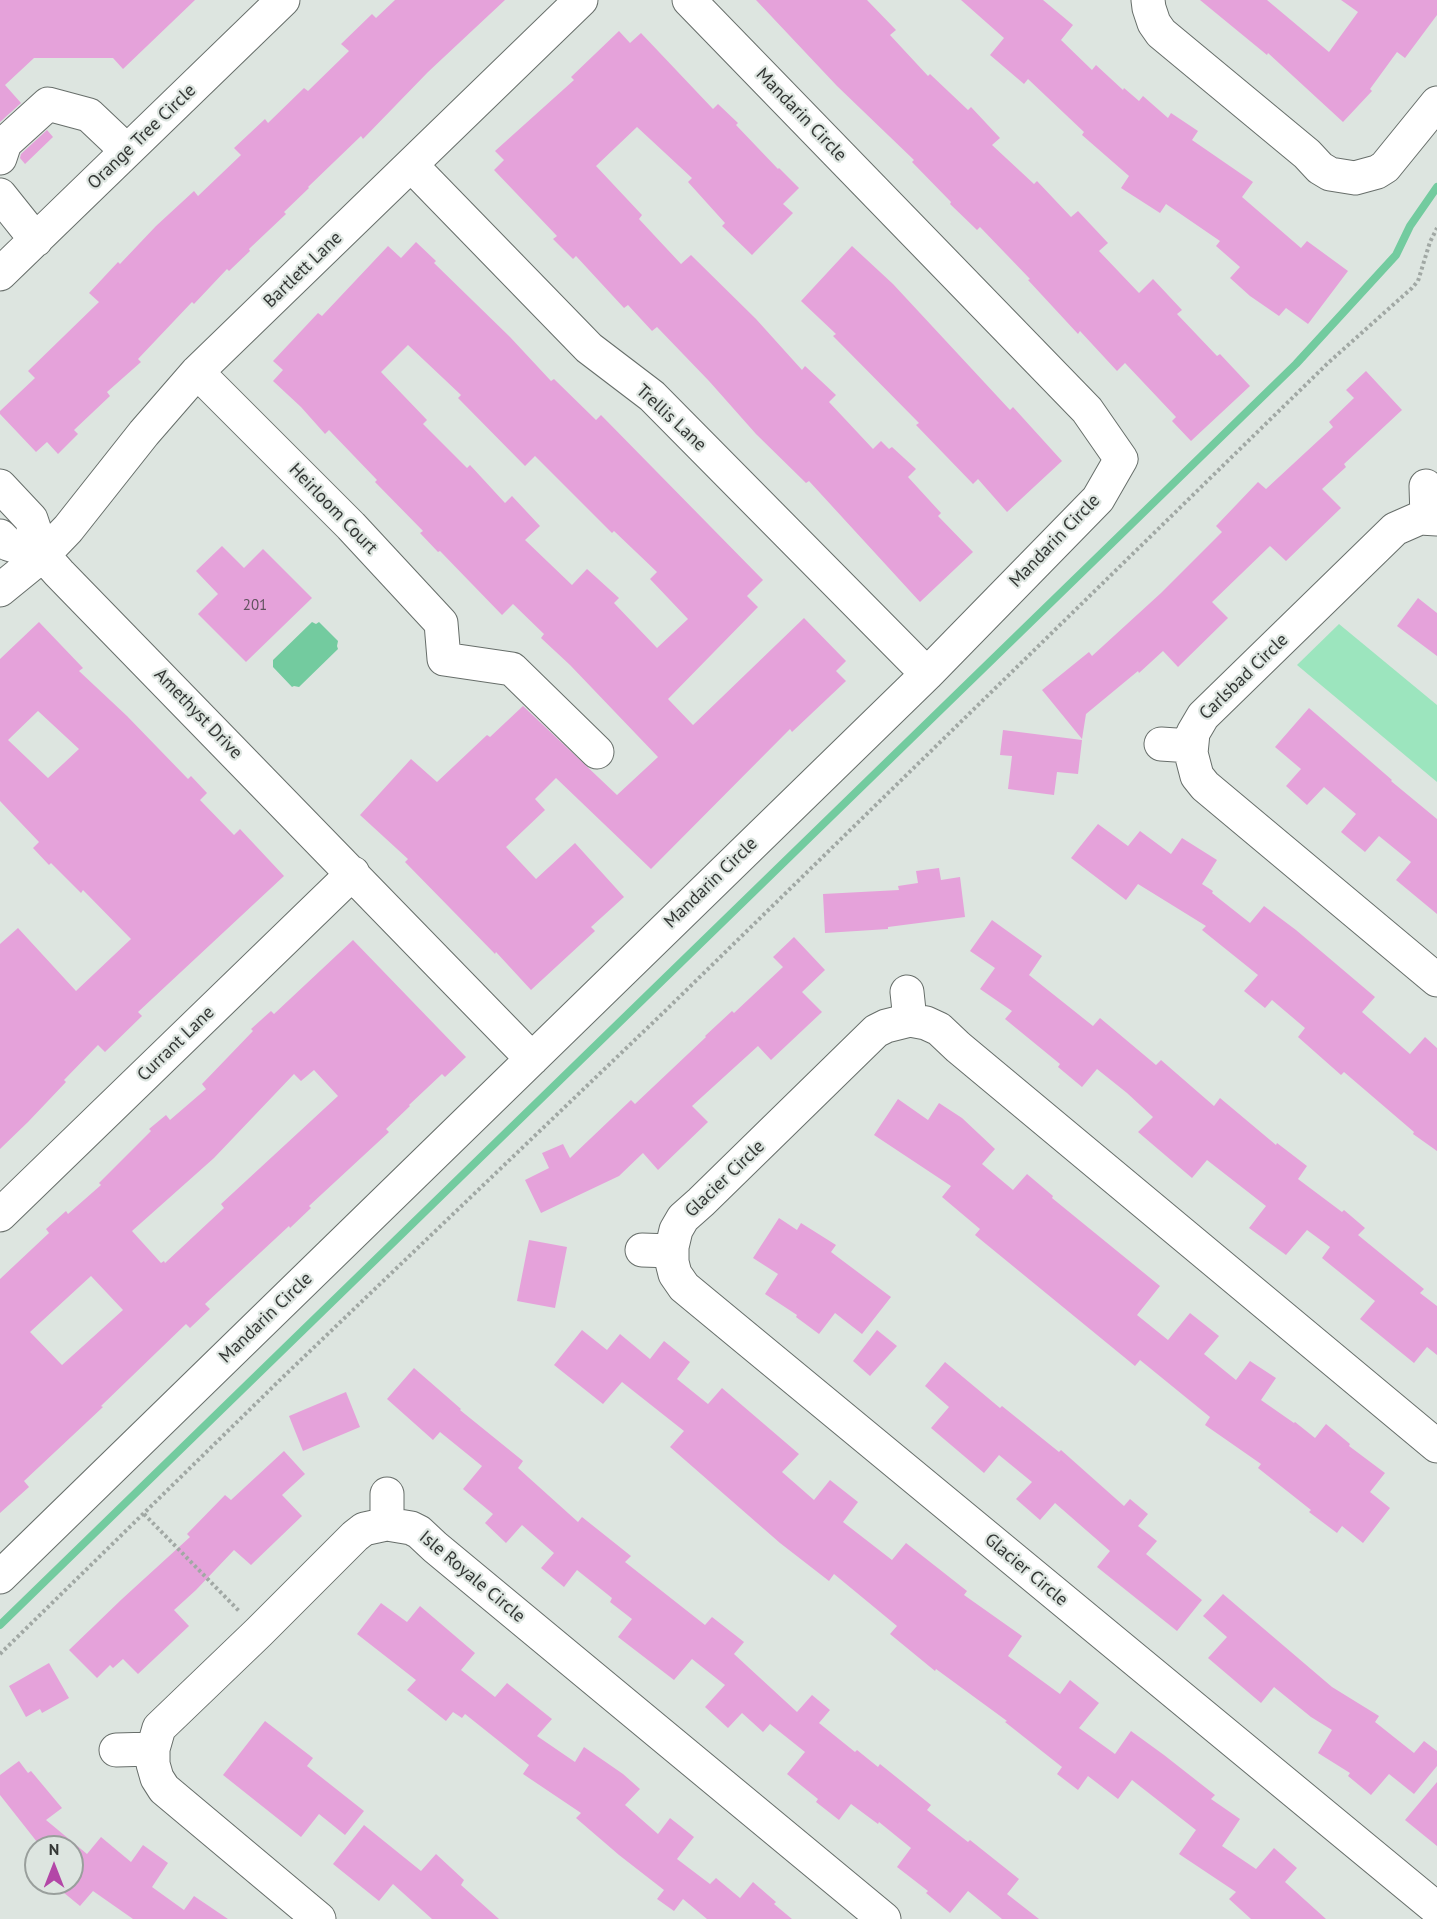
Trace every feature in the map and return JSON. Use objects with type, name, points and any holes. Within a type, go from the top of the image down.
[{"type":"street","name":"Orange Tree Circle","points":[[0,274],[283,0]]},
{"type":"street","name":"Bartlett Lane","points":[[43,555],[68,529],[144,433],[197,372],[581,0]]},
{"type":"street","name":"Mandarin Circle","points":[[0,1577],[927,674],[1098,499],[1121,459],[1088,410],[689,0]]},
{"type":"street","points":[[1148,0],[1154,22],[1161,33],[1330,174],[1355,178],[1368,176],[1385,167],[1437,103]]},
{"type":"street","points":[[0,158],[5,143],[48,104],[89,115],[127,151]]},
{"type":"street","name":"Trellis Lane","points":[[412,166],[589,348],[652,396],[927,674]]},
{"type":"street","points":[[0,195],[36,240]]},
{"type":"street","name":"Heirloom Court","points":[[197,372],[351,526],[441,623],[444,659],[513,669],[597,752]]},
{"type":"street","name":"Amethyst Drive","points":[[0,486],[31,519],[43,555],[353,873]]},
{"type":"street","name":"Carlsbad Circle","points":[[1430,507],[1395,529],[1203,716],[1193,733],[1176,745],[1193,764],[1204,786],[1437,980]]},
{"type":"street","name":"Amethyst Drive","points":[[0,536],[8,544],[43,555]]},
{"type":"street","points":[[0,590],[43,555]]},
{"type":"street","points":[[353,873],[532,1059]]},
{"type":"street","name":"Currant Lane","points":[[0,1215],[353,873]]},
{"type":"street","name":"Glacier Circle","points":[[1437,1446],[939,1029],[908,1006],[886,1026],[876,1031],[683,1218],[676,1230],[657,1250],[684,1287],[1437,1909]]},
{"type":"street","name":"Isle Royale Circle","points":[[153,1749],[159,1728],[355,1536],[387,1509],[398,1525],[419,1532],[885,1919]]},
{"type":"street","points":[[116,1750],[153,1749],[153,1764],[157,1778],[164,1789],[320,1919]]},
{"type":"path","points":[[0,1654],[664,1012],[1321,370],[1412,288],[1418,281],[1430,242],[1437,228]]},
{"type":"path","points":[[144,1514],[259,1632]]},
{"type":"shaded area","points":[[312,622],[316,624],[319,622],[338,641],[338,649],[299,687],[292,687],[273,667],[273,660]]},
{"type":"shaded area","points":[[1339,624],[1437,705],[1437,782],[1297,665]]},
{"type":"building","points":[[0,0],[195,0],[123,69],[113,58],[34,58],[5,85],[21,103],[0,122]]},
{"type":"building","points":[[395,0],[505,0],[428,72],[363,139],[361,136],[308,187],[284,212],[286,214],[249,249],[250,251],[229,271],[227,269],[194,304],[192,302],[138,359],[141,362],[107,392],[110,396],[74,430],[78,434],[58,454],[47,442],[36,452],[0,414],[0,411],[35,378],[28,371],[99,302],[89,293],[118,262],[120,264],[194,191],[198,196],[241,155],[234,148],[265,119],[268,123],[304,88],[308,91],[349,51],[341,44],[372,14],[376,18]]},
{"type":"building","points":[[756,0],[867,0],[896,30],[890,35],[928,76],[930,74],[968,110],[971,107],[1000,138],[992,145],[1034,184],[1037,181],[1071,217],[1078,211],[1108,243],[1099,251],[1139,293],[1153,279],[1182,310],[1177,314],[1217,356],[1220,354],[1250,386],[1191,441],[1172,421],[1176,417],[1125,363],[1117,371],[1080,331],[1078,334],[980,227],[977,230],[950,204],[951,202],[912,162],[914,160],[837,86]]},
{"type":"building","points":[[961,0],[1043,0],[1073,25],[1061,40],[1092,70],[1096,65],[1123,90],[1124,88],[1139,101],[1143,96],[1168,118],[1171,113],[1198,131],[1192,140],[1253,182],[1242,197],[1301,248],[1307,241],[1348,271],[1308,324],[1286,308],[1279,316],[1250,296],[1230,278],[1240,267],[1216,246],[1220,241],[1166,204],[1160,213],[1121,188],[1129,176],[1082,135],[1084,132],[1028,79],[1024,84],[990,55],[1004,38]]},
{"type":"building","points":[[1200,0],[1267,0],[1329,52],[1358,12],[1341,0],[1437,0],[1437,15],[1405,58],[1397,52],[1370,89],[1372,91],[1343,122],[1268,53],[1267,55]]},
{"type":"building","points":[[619,31],[630,43],[641,33],[713,109],[718,104],[738,123],[736,125],[778,169],[799,188],[783,204],[793,213],[752,255],[722,226],[725,223],[688,182],[692,178],[637,127],[596,166],[642,215],[639,219],[681,264],[691,255],[756,319],[802,370],[805,366],[836,395],[829,402],[873,449],[881,441],[889,449],[892,447],[916,469],[908,477],[941,513],[938,516],[973,552],[920,602],[809,481],[806,483],[756,434],[657,327],[652,331],[628,305],[624,308],[576,256],[573,259],[553,239],[557,236],[494,170],[504,160],[495,151],[574,80],[571,77]]},
{"type":"building","points":[[47,130],[53,137],[25,164],[20,158],[21,154]]},
{"type":"building","points":[[416,242],[551,381],[554,379],[596,420],[601,415],[763,580],[747,596],[758,607],[668,699],[693,725],[804,618],[846,661],[836,671],[846,681],[792,732],[790,729],[651,869],[556,778],[535,799],[545,810],[506,847],[536,879],[575,843],[624,897],[591,927],[595,931],[531,990],[405,862],[408,859],[360,815],[411,759],[437,782],[487,735],[490,737],[523,706],[617,795],[658,757],[541,638],[544,634],[513,604],[502,615],[420,533],[423,531],[329,430],[325,434],[273,381],[283,370],[273,361],[318,313],[322,316],[388,246],[401,258]],"holes":[[[408,345],[461,395],[458,398],[525,466],[535,456],[612,533],[614,531],[657,572],[650,579],[688,619],[657,648],[614,603],[619,598],[587,569],[572,585],[525,540],[540,526],[512,496],[505,503],[470,465],[467,468],[423,424],[427,420],[381,372]]]},
{"type":"building","points":[[852,246],[893,284],[1010,410],[1013,407],[1062,461],[1007,512],[978,479],[973,484],[916,425],[919,423],[833,336],[836,334],[801,301]]},
{"type":"building","points":[[1366,371],[1402,410],[1344,464],[1346,467],[1322,489],[1341,508],[1286,561],[1270,546],[1212,602],[1228,618],[1178,667],[1163,651],[1139,673],[1138,671],[1086,714],[1082,739],[1042,690],[1089,652],[1092,656],[1161,593],[1222,532],[1216,526],[1258,482],[1266,489],[1333,427],[1329,422],[1354,398],[1346,390]]},
{"type":"building","points":[[222,546],[244,568],[263,549],[312,598],[246,662],[198,614],[218,594],[196,571]]},
{"type":"building","points":[[1418,598],[1437,613],[1437,656],[1397,626]]},
{"type":"building","points":[[39,622],[83,668],[79,671],[127,716],[188,779],[191,776],[207,793],[200,800],[234,835],[240,829],[284,876],[138,1012],[142,1016],[105,1052],[98,1045],[64,1080],[66,1082],[0,1149],[0,944],[18,928],[76,991],[131,939],[83,890],[81,893],[51,863],[49,865],[33,848],[39,842],[0,801],[0,659]],"holes":[[[38,711],[79,749],[48,778],[8,740]]]},
{"type":"building","points":[[1309,708],[1437,819],[1437,914],[1396,880],[1411,862],[1379,836],[1365,852],[1341,832],[1356,814],[1324,787],[1307,805],[1286,786],[1301,769],[1275,747]]},
{"type":"building","points":[[1003,730],[1082,740],[1078,774],[1057,772],[1054,795],[1008,789],[1012,756],[1000,755]]},
{"type":"building","points":[[1098,824],[1128,846],[1140,831],[1171,854],[1182,838],[1217,860],[1202,884],[1213,891],[1212,893],[1250,923],[1264,906],[1296,930],[1375,997],[1362,1012],[1410,1054],[1425,1037],[1437,1048],[1437,1151],[1413,1134],[1414,1132],[1344,1072],[1341,1075],[1298,1037],[1305,1028],[1272,1000],[1265,1008],[1244,991],[1258,975],[1202,930],[1206,926],[1138,884],[1126,900],[1071,858]]},
{"type":"building","points":[[939,868],[941,880],[960,877],[965,917],[888,927],[888,929],[825,933],[823,894],[899,890],[898,886],[918,883],[916,871]]},
{"type":"building","points":[[992,920],[1042,956],[1029,975],[1093,1026],[1100,1018],[1156,1065],[1161,1060],[1214,1106],[1220,1098],[1276,1145],[1277,1143],[1307,1166],[1298,1179],[1342,1212],[1344,1210],[1365,1228],[1358,1235],[1424,1289],[1420,1293],[1437,1306],[1437,1355],[1427,1347],[1414,1363],[1360,1319],[1375,1301],[1322,1258],[1330,1247],[1307,1230],[1286,1255],[1249,1228],[1266,1206],[1207,1160],[1192,1178],[1138,1132],[1153,1117],[1127,1093],[1097,1069],[1082,1087],[1058,1067],[1060,1064],[1005,1019],[1012,1011],[980,989],[995,968],[970,951]]},
{"type":"building","points":[[794,937],[825,970],[802,992],[822,1012],[771,1060],[758,1046],[692,1106],[708,1122],[658,1170],[643,1153],[619,1176],[541,1213],[525,1180],[549,1168],[542,1153],[563,1144],[570,1158],[631,1100],[635,1104],[732,1011],[734,1013],[783,967],[773,957]]},
{"type":"building","points":[[353,940],[466,1057],[445,1077],[442,1074],[409,1105],[386,1129],[389,1132],[309,1206],[311,1208],[290,1228],[289,1226],[205,1304],[210,1309],[190,1328],[186,1324],[101,1406],[103,1407],[24,1481],[29,1487],[0,1513],[0,1279],[49,1233],[46,1229],[66,1211],[68,1214],[101,1185],[99,1183],[151,1131],[149,1129],[166,1115],[170,1120],[206,1089],[202,1084],[253,1031],[251,1029],[271,1011],[274,1014]],"holes":[[[314,1070],[338,1096],[221,1204],[224,1208],[165,1263],[164,1261],[161,1263],[132,1231],[214,1158],[294,1074],[301,1081]],[[91,1276],[123,1310],[62,1365],[30,1332]]]},
{"type":"building","points":[[898,1099],[928,1120],[939,1103],[962,1118],[995,1149],[982,1164],[1013,1190],[1027,1174],[1053,1196],[1052,1198],[1160,1286],[1137,1315],[1168,1340],[1190,1313],[1219,1336],[1204,1354],[1236,1380],[1250,1361],[1276,1378],[1261,1400],[1315,1438],[1326,1424],[1350,1444],[1349,1446],[1385,1473],[1370,1492],[1390,1508],[1363,1543],[1342,1526],[1337,1533],[1309,1512],[1311,1510],[1258,1468],[1261,1464],[1205,1425],[1210,1417],[1140,1360],[1135,1366],[975,1235],[980,1229],[942,1197],[951,1186],[874,1135]]},
{"type":"building","points":[[779,1218],[797,1230],[801,1223],[836,1245],[831,1252],[891,1297],[862,1334],[835,1313],[819,1334],[796,1317],[797,1315],[765,1294],[778,1274],[753,1258]]},
{"type":"building","points":[[529,1240],[567,1247],[555,1308],[517,1301]]},
{"type":"building","points":[[582,1330],[607,1350],[620,1334],[650,1359],[664,1341],[690,1362],[677,1379],[708,1404],[722,1388],[799,1454],[782,1472],[814,1500],[830,1480],[858,1502],[843,1522],[892,1560],[906,1543],[967,1591],[964,1595],[1022,1636],[1008,1656],[1060,1694],[1070,1680],[1099,1703],[1079,1728],[1115,1754],[1131,1731],[1164,1755],[1215,1795],[1211,1799],[1240,1819],[1222,1846],[1256,1869],[1274,1848],[1297,1868],[1285,1882],[1326,1919],[1251,1919],[1229,1899],[1236,1892],[1179,1854],[1196,1830],[1132,1780],[1118,1799],[1088,1776],[1078,1790],[1057,1774],[1062,1767],[1005,1722],[1007,1721],[936,1669],[935,1671],[890,1634],[897,1626],[834,1574],[829,1581],[780,1543],[670,1447],[684,1431],[622,1382],[603,1404],[554,1365]]},
{"type":"building","points":[[877,1330],[897,1346],[870,1376],[853,1361]]},
{"type":"building","points":[[945,1362],[1000,1408],[1002,1406],[1059,1452],[1061,1450],[1124,1506],[1130,1499],[1148,1514],[1138,1526],[1157,1541],[1146,1554],[1202,1600],[1177,1631],[1097,1567],[1110,1551],[1055,1503],[1040,1520],[1016,1499],[1032,1482],[999,1455],[984,1473],[931,1428],[949,1407],[925,1386]]},
{"type":"building","points":[[414,1368],[460,1410],[523,1461],[518,1468],[578,1522],[582,1517],[631,1556],[625,1562],[705,1625],[712,1617],[744,1642],[734,1654],[797,1712],[812,1695],[830,1710],[819,1723],[855,1752],[857,1750],[878,1767],[880,1764],[931,1805],[927,1810],[968,1842],[970,1840],[1019,1879],[1007,1894],[1039,1919],[1002,1919],[968,1891],[950,1913],[926,1893],[928,1891],[897,1867],[911,1848],[879,1822],[878,1824],[851,1804],[839,1820],[816,1802],[818,1799],[787,1774],[805,1752],[770,1724],[763,1732],[742,1713],[728,1728],[705,1707],[725,1685],[692,1659],[674,1680],[618,1637],[632,1619],[610,1602],[612,1598],[577,1570],[564,1587],[541,1568],[554,1553],[522,1525],[506,1543],[485,1523],[493,1514],[463,1489],[482,1466],[440,1432],[433,1440],[387,1399]]},
{"type":"building","points":[[346,1392],[360,1427],[303,1451],[289,1416]]},
{"type":"building","points":[[284,1451],[305,1474],[282,1495],[302,1516],[251,1565],[234,1550],[174,1610],[189,1626],[138,1674],[123,1659],[113,1668],[110,1665],[97,1678],[69,1650],[190,1537],[187,1534],[225,1495],[231,1500]]},
{"type":"building","points":[[1223,1594],[1332,1687],[1379,1716],[1375,1722],[1414,1753],[1424,1741],[1437,1751],[1437,1766],[1414,1794],[1389,1774],[1371,1795],[1348,1776],[1350,1773],[1318,1753],[1332,1730],[1311,1717],[1274,1687],[1261,1703],[1208,1658],[1227,1637],[1203,1616]]},
{"type":"building","points":[[381,1603],[407,1622],[420,1606],[475,1653],[461,1670],[495,1697],[507,1683],[552,1719],[537,1736],[575,1762],[584,1747],[623,1774],[640,1789],[625,1805],[658,1834],[670,1818],[694,1837],[677,1859],[710,1884],[716,1878],[740,1898],[753,1882],[792,1919],[707,1919],[683,1899],[674,1911],[657,1899],[664,1890],[576,1818],[581,1813],[523,1774],[529,1765],[465,1714],[462,1718],[453,1712],[446,1721],[407,1690],[416,1680],[357,1634]]},
{"type":"building","points":[[49,1663],[69,1698],[42,1713],[40,1709],[26,1717],[9,1686]]},
{"type":"building","points":[[265,1721],[313,1758],[307,1766],[364,1811],[345,1835],[319,1814],[301,1837],[223,1775]]},
{"type":"building","points":[[19,1761],[28,1773],[31,1771],[62,1808],[46,1820],[64,1835],[32,1835],[0,1795],[0,1775]]},
{"type":"building","points":[[1437,1782],[1437,1846],[1405,1820]]},
{"type":"building","points":[[364,1825],[421,1871],[436,1854],[464,1880],[461,1885],[499,1919],[432,1919],[393,1884],[379,1901],[333,1864]]},
{"type":"building","points":[[101,1837],[131,1862],[143,1845],[168,1863],[152,1887],[184,1910],[194,1896],[228,1919],[133,1919],[93,1891],[80,1906],[67,1895],[84,1895],[84,1852],[87,1854]]},
{"type":"waterway","points":[[0,1625],[1296,364],[1396,255],[1410,226],[1437,187]]}]
